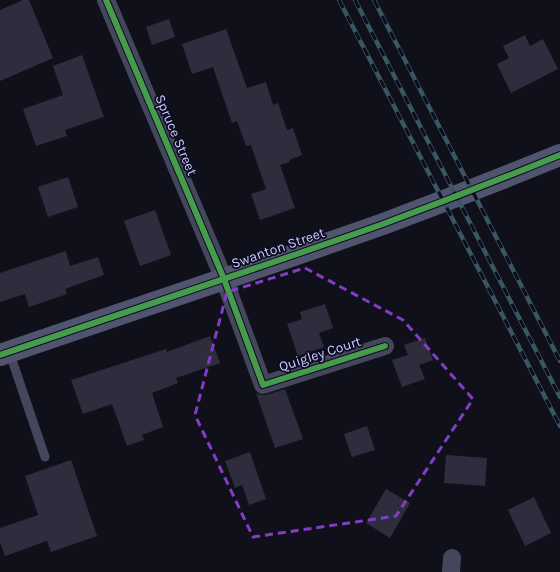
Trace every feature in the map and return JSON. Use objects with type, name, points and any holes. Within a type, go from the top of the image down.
[{"type":"street","name":"Spruce Street","points":[[106,0],[224,279],[263,384]]},
{"type":"street","name":"Swanton Street","points":[[5,353],[382,224],[482,187],[560,155]]},
{"type":"street","name":"Quigley Court","points":[[263,384],[385,346]]},
{"type":"lane","points":[[5,353],[45,457]]},
{"type":"highlighted area","points":[[305,268],[403,320],[473,399],[396,516],[253,537],[195,415],[227,292]]},
{"type":"building","points":[[23,0],[29,0],[53,58],[0,81],[0,10]]},
{"type":"building","points":[[169,19],[175,37],[152,45],[146,27]]},
{"type":"building","points":[[226,29],[247,88],[266,82],[273,105],[278,103],[287,130],[293,128],[302,155],[289,160],[290,162],[280,165],[295,208],[260,220],[251,194],[266,189],[251,145],[246,146],[237,121],[232,123],[213,67],[192,74],[182,44]]},
{"type":"building","points":[[525,35],[530,46],[543,39],[558,69],[511,93],[497,64],[509,58],[503,46]]},
{"type":"building","points":[[82,55],[104,117],[65,130],[67,136],[36,146],[23,109],[63,95],[53,66]]},
{"type":"building","points":[[68,177],[78,207],[48,217],[38,187]]},
{"type":"building","points":[[155,210],[171,255],[140,266],[124,221]]},
{"type":"building","points":[[66,251],[70,266],[98,257],[104,275],[65,289],[67,294],[29,307],[25,294],[0,302],[0,273]]},
{"type":"building","points":[[325,304],[333,328],[319,333],[324,347],[298,356],[287,324],[302,319],[300,312]]},
{"type":"building","points":[[210,336],[220,363],[176,378],[178,383],[152,393],[163,427],[142,435],[144,440],[127,446],[112,404],[83,414],[71,380],[166,349],[167,352]]},
{"type":"building","points":[[425,338],[433,360],[419,365],[425,379],[402,387],[392,360],[408,355],[404,345]]},
{"type":"building","points":[[285,389],[303,439],[275,448],[256,393],[266,395]]},
{"type":"building","points":[[367,426],[375,450],[352,457],[344,434]]},
{"type":"building","points":[[250,452],[266,499],[249,505],[242,485],[235,488],[225,461]]},
{"type":"building","points":[[446,455],[487,458],[485,486],[444,483]]},
{"type":"building","points":[[71,460],[97,536],[51,552],[47,541],[5,556],[0,542],[0,528],[38,515],[25,476]]},
{"type":"building","points":[[386,489],[410,503],[390,538],[366,523]]},
{"type":"building","points":[[534,497],[551,533],[525,546],[508,510]]},
{"type":"railway","points":[[339,0],[560,426]]},
{"type":"railway","points":[[355,0],[560,397]]},
{"type":"railway","points":[[374,0],[560,361]]},
{"type":"cycle path","points":[[106,0],[224,279],[263,385],[385,346]]},
{"type":"cycle path","points":[[0,355],[383,224],[560,155]]}]
